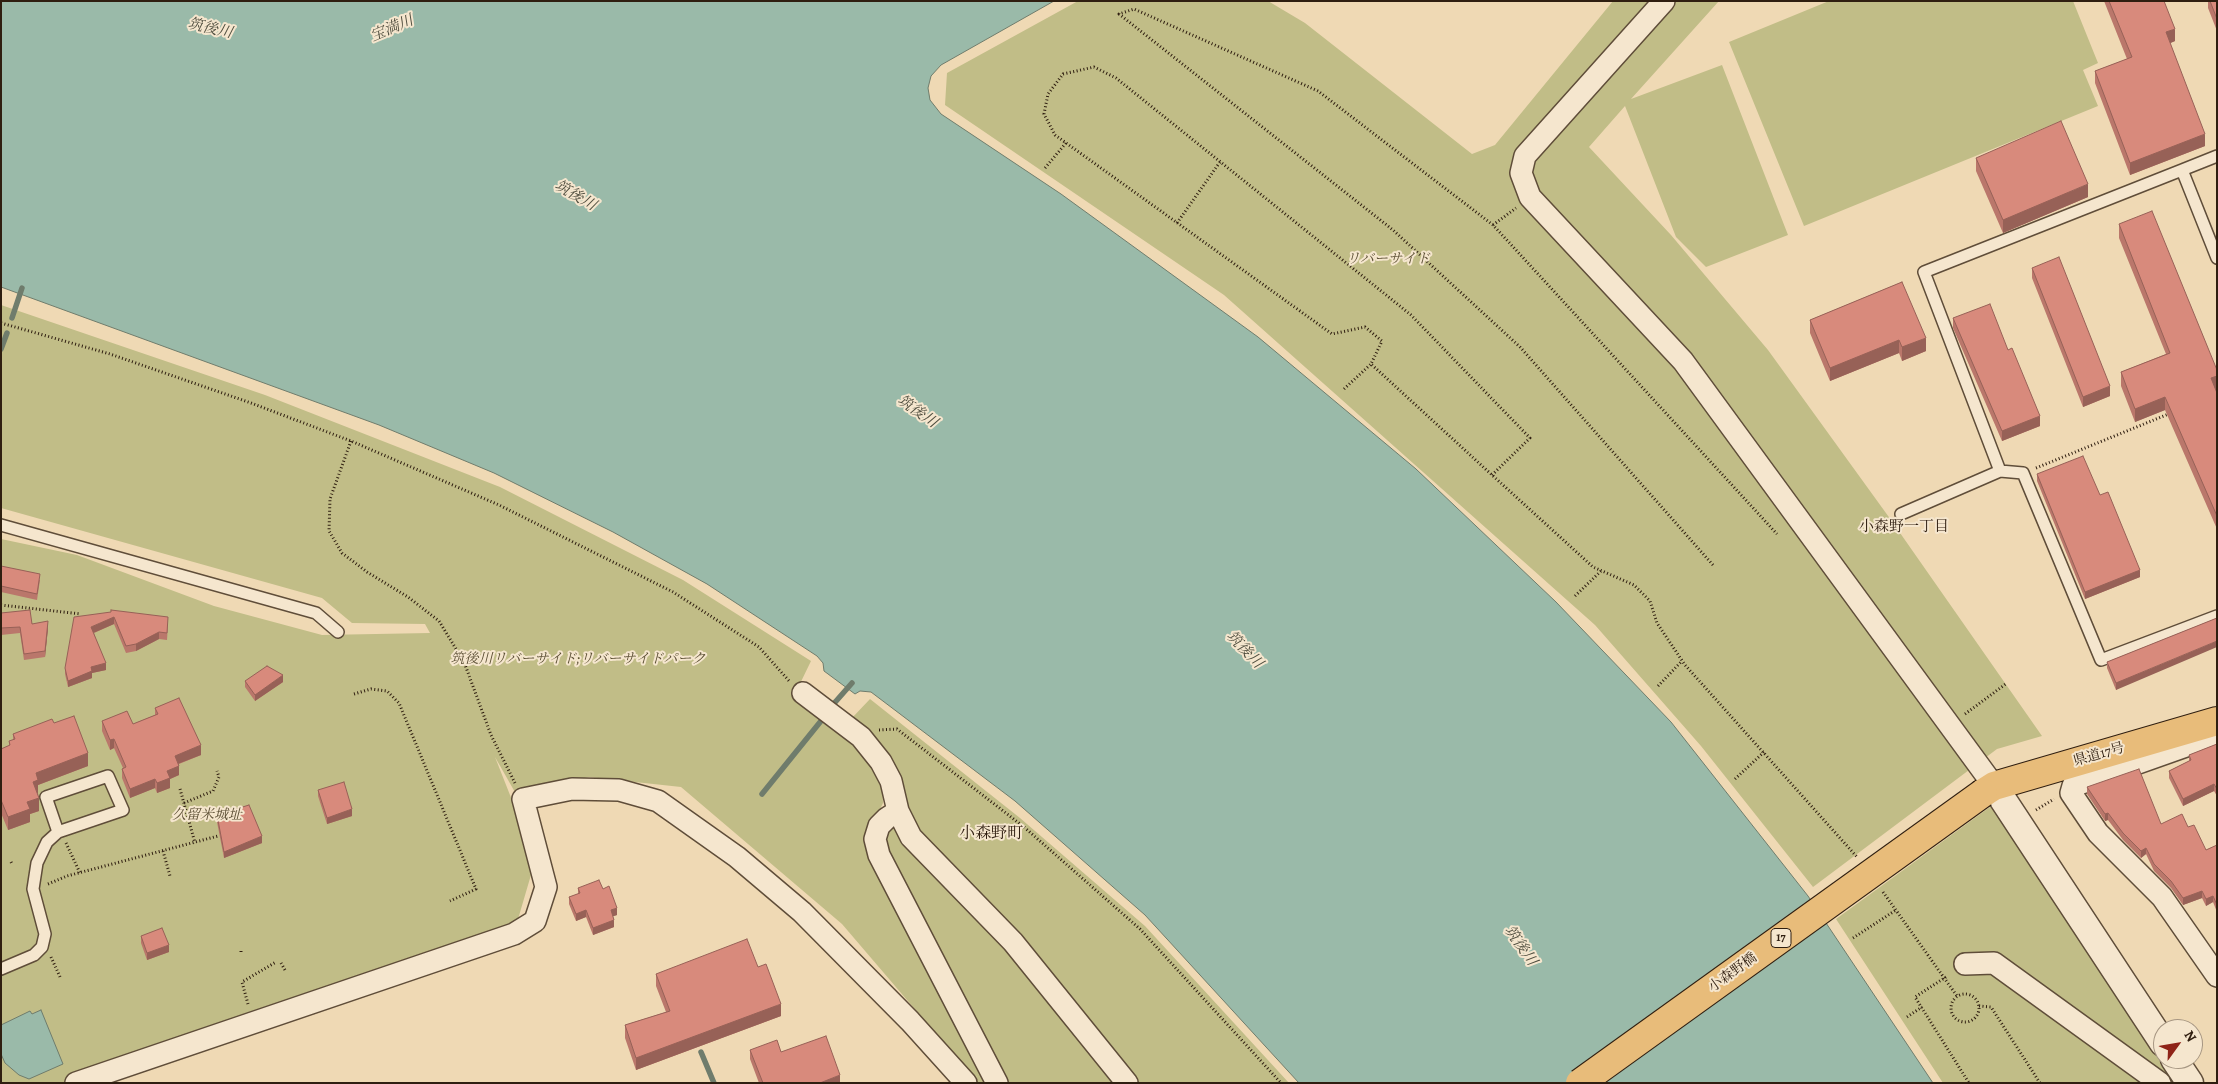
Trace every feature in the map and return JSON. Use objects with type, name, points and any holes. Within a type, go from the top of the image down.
[{"type":"main road","name":"県道17号","points":[[1988,789],[2217,721]]},
{"type":"main road","name":"小森野橋","points":[[1580,1083],[1988,789]]},
{"type":"street","points":[[1664,1],[1525,156],[1521,173],[1530,196],[1683,360],[1949,726],[1988,789],[2153,1028]]},
{"type":"street","points":[[803,693],[861,737],[881,762],[891,781],[898,812],[911,837],[1013,942],[1127,1083]]},
{"type":"street","points":[[2217,735],[2073,786],[2070,793],[2098,833],[2162,897],[2217,976]]},
{"type":"street","points":[[76,1083],[514,934],[535,921],[546,887],[523,799],[572,789],[619,790],[658,801],[737,857],[802,912],[910,1021],[966,1083]]},
{"type":"street","points":[[898,812],[879,826],[875,840],[879,854],[997,1083]]},
{"type":"street","points":[[1965,964],[1994,963],[2160,1083]]},
{"type":"street","points":[[2181,1069],[2190,1083]]},
{"type":"lane","points":[[2000,471],[1924,272],[2217,156]]},
{"type":"lane","points":[[2182,170],[2217,258]]},
{"type":"lane","points":[[1902,514],[2000,471],[2022,473],[2101,660],[2217,616]]},
{"type":"lane","points":[[1,525],[316,613],[338,632]]},
{"type":"lane","points":[[1,969],[34,955],[42,947],[45,934],[33,889],[37,863],[47,842],[59,831],[123,810],[108,776],[46,797],[59,831]]},
{"type":"path","points":[[1713,565],[1520,347],[1392,230],[1119,14],[1134,9],[1318,91],[1493,225],[1777,534]]},
{"type":"path","points":[[1344,388],[1371,364],[1382,341],[1365,327],[1332,334],[1055,135],[1044,114],[1048,94],[1063,74],[1094,67],[1116,78],[1411,315],[1530,438],[1492,475]]},
{"type":"path","points":[[1046,168],[1066,143]]},
{"type":"path","points":[[1177,223],[1220,162]]},
{"type":"path","points":[[1493,225],[1530,196]]},
{"type":"path","points":[[1,323],[110,354],[250,403],[351,441],[499,505],[672,592],[759,647],[783,675],[803,693]]},
{"type":"path","points":[[1371,364],[1593,567],[1634,585],[1650,601],[1657,623],[1682,661],[1858,858]]},
{"type":"path","points":[[2022,473],[2173,412]]},
{"type":"path","points":[[351,441],[330,500],[329,531],[342,553],[366,572],[408,597],[439,621],[464,662],[491,735],[523,799]]},
{"type":"path","points":[[1576,596],[1601,571]]},
{"type":"path","points":[[1,605],[81,614]]},
{"type":"path","points":[[1658,686],[1682,661]]},
{"type":"path","points":[[1949,726],[2007,683]]},
{"type":"path","points":[[354,694],[371,689],[387,691],[399,703],[476,889],[450,901]]},
{"type":"path","points":[[861,737],[869,730],[897,729],[1024,827],[1140,929],[1281,1083]]},
{"type":"path","points":[[1735,779],[1764,752]]},
{"type":"path","points":[[184,803],[213,790],[220,777],[217,771]]},
{"type":"path","points":[[2028,816],[2073,786]]},
{"type":"path","points":[[180,789],[195,842]]},
{"type":"path","points":[[59,831],[80,873]]},
{"type":"path","points":[[54,882],[80,873],[218,836]]},
{"type":"path","points":[[163,851],[170,876]]},
{"type":"path","points":[[1880,888],[1957,996]]},
{"type":"path","points":[[1853,938],[1896,910]]},
{"type":"path","points":[[254,1024],[242,982],[276,962]]},
{"type":"path","points":[[281,963],[284,970]]},
{"type":"path","points":[[1965,964],[1915,997],[1969,1083]]},
{"type":"path","points":[[1966,993],[1971,995],[1979,1006],[1973,1019],[1960,1021],[1953,1015],[1950,1007],[1957,996],[1966,993]]},
{"type":"path","points":[[1979,1006],[1991,1006],[2040,1083]]},
{"type":"path","points":[[1907,1017],[1922,1008]]},
{"type":"green space","name":"リバーサイド","points":[[1078,1],[1268,1],[1305,23],[1472,154],[1495,145],[1613,1],[1719,1],[1631,99],[1722,65],[1788,235],[1706,267],[1676,237],[1625,106],[1589,147],[1671,235],[1768,350],[1891,520],[2042,736],[1997,749],[1813,887],[1701,746],[1595,625],[1224,295],[945,105],[947,73]]},
{"type":"green space","points":[[1829,1],[2073,1],[2098,63],[2083,70],[2098,106],[1804,226],[1729,42]]},
{"type":"green space","points":[[1,305],[265,395],[500,487],[683,580],[811,661],[795,694],[860,746],[882,778],[883,803],[865,840],[987,1083],[978,1083],[842,924],[681,787],[589,777],[516,794],[495,757],[523,828],[533,868],[516,926],[62,1083],[1,1083],[1,539],[77,555],[214,606],[322,635],[430,633],[425,624],[352,623],[322,598],[1,508]]},
{"type":"green space","points":[[870,699],[1020,818],[1145,926],[1289,1083],[1133,1083],[914,827],[903,786],[884,748],[851,719]]},
{"type":"green space","points":[[1994,804],[2153,1040],[2153,1069],[2173,1069],[2182,1083],[1943,1083],[1836,919]]},
{"type":"green space","points":[[896,821],[1009,949],[1120,1083],[1004,1083],[886,856],[885,833]]},
{"type":"water","points":[[1,1],[1054,1],[941,65],[931,76],[928,88],[930,100],[941,114],[1061,194],[1258,337],[1416,469],[1556,602],[1671,722],[1808,896],[1933,1083],[1299,1083],[1145,915],[1015,801],[871,692],[860,691],[855,694],[824,671],[823,663],[817,656],[707,584],[613,532],[494,473],[379,425],[1,287]]},
{"type":"water","points":[[41,1010],[63,1064],[29,1079],[19,1075],[5,1063],[1,1054],[1,1025],[30,1011],[32,1014]]},
{"type":"building","points":[[2109,1],[2164,1],[2175,29],[2166,32],[2205,134],[2130,163],[2095,71],[2132,57]]},
{"type":"building","points":[[2210,1],[2217,1],[2217,19]]},
{"type":"building","points":[[2061,121],[2088,184],[2003,220],[1976,158]]},
{"type":"building","points":[[2152,211],[2217,370],[2217,376],[2211,378],[2217,393],[2217,516],[2165,397],[2135,409],[2121,372],[2170,353],[2119,224]]},
{"type":"building","points":[[2059,257],[2110,386],[2083,397],[2032,268]]},
{"type":"building","points":[[1902,282],[1926,338],[1902,347],[1899,340],[1830,368],[1810,320]]},
{"type":"building","points":[[1990,304],[2008,350],[2012,348],[2040,416],[2002,431],[1953,318]]},
{"type":"building","points":[[2083,456],[2100,495],[2108,492],[2140,570],[2085,592],[2037,474]]},
{"type":"building","points":[[1,566],[40,574],[37,594],[1,586]]},
{"type":"building","points":[[30,610],[32,624],[48,621],[45,651],[24,654],[20,627],[1,628],[1,613]]},
{"type":"building","points":[[111,610],[168,617],[167,633],[159,632],[136,644],[126,646],[114,617],[91,627],[106,663],[91,667],[92,671],[68,681],[65,668],[74,617],[111,612]]},
{"type":"building","points":[[2217,618],[2217,641],[2116,683],[2107,662]]},
{"type":"building","points":[[267,666],[283,675],[255,695],[245,681]]},
{"type":"building","points":[[179,698],[201,745],[175,756],[179,766],[167,771],[170,778],[157,783],[155,779],[130,789],[122,769],[126,767],[114,739],[110,740],[102,721],[127,711],[133,724],[158,714],[155,708]]},
{"type":"building","points":[[74,716],[88,753],[36,773],[38,780],[33,782],[39,798],[27,802],[30,809],[8,817],[1,800],[1,749],[10,745],[9,741],[15,739],[13,734],[52,719],[54,723]]},
{"type":"building","points":[[2217,744],[2217,789],[2214,784],[2183,799],[2169,771],[2191,760],[2189,755]]},
{"type":"building","points":[[2139,769],[2161,824],[2182,814],[2188,827],[2194,825],[2206,850],[2217,845],[2217,905],[2213,896],[2206,899],[2202,891],[2183,898],[2171,881],[2154,864],[2146,848],[2141,851],[2123,833],[2108,813],[2105,814],[2087,787]]},
{"type":"building","points":[[344,782],[352,809],[327,818],[318,790]]},
{"type":"building","points":[[249,805],[262,836],[224,852],[217,815]]},
{"type":"building","points":[[599,880],[603,889],[609,886],[617,908],[611,910],[614,920],[593,928],[586,910],[576,914],[569,897],[580,893],[578,888]]},
{"type":"building","points":[[162,928],[169,945],[147,953],[141,936]]},
{"type":"building","points":[[747,939],[758,967],[766,964],[781,1004],[636,1058],[625,1025],[670,1011],[656,974]]},
{"type":"building","points":[[826,1036],[840,1075],[820,1083],[763,1083],[750,1050],[777,1040],[781,1052]]},
{"type":"waterway","points":[[12,318],[22,288]]},
{"type":"waterway","points":[[1,349],[7,333]]},
{"type":"waterway","points":[[830,708],[852,683]]},
{"type":"waterway","points":[[762,794],[825,716]]},
{"type":"waterway","points":[[701,1052],[714,1083]]},
{"type":"district","name":"小森野一丁目","points":[[1904,527]]},
{"type":"district","name":"小森野町","points":[[991,834]]},
{"type":"water label","name":"筑後川","points":[[210,29]]},
{"type":"water label","name":"宝満川","points":[[392,29]]},
{"type":"water label","name":"筑後川","points":[[575,196]]},
{"type":"water label","name":"筑後川","points":[[917,412]]},
{"type":"water label","name":"筑後川","points":[[1244,650]]},
{"type":"water label","name":"筑後川","points":[[1520,946]]},
{"type":"park label","name":"筑後川リバーサイド;リバーサイドパーク","points":[[578,660]]},
{"type":"park label","name":"久留米城址","points":[[207,816]]}]
